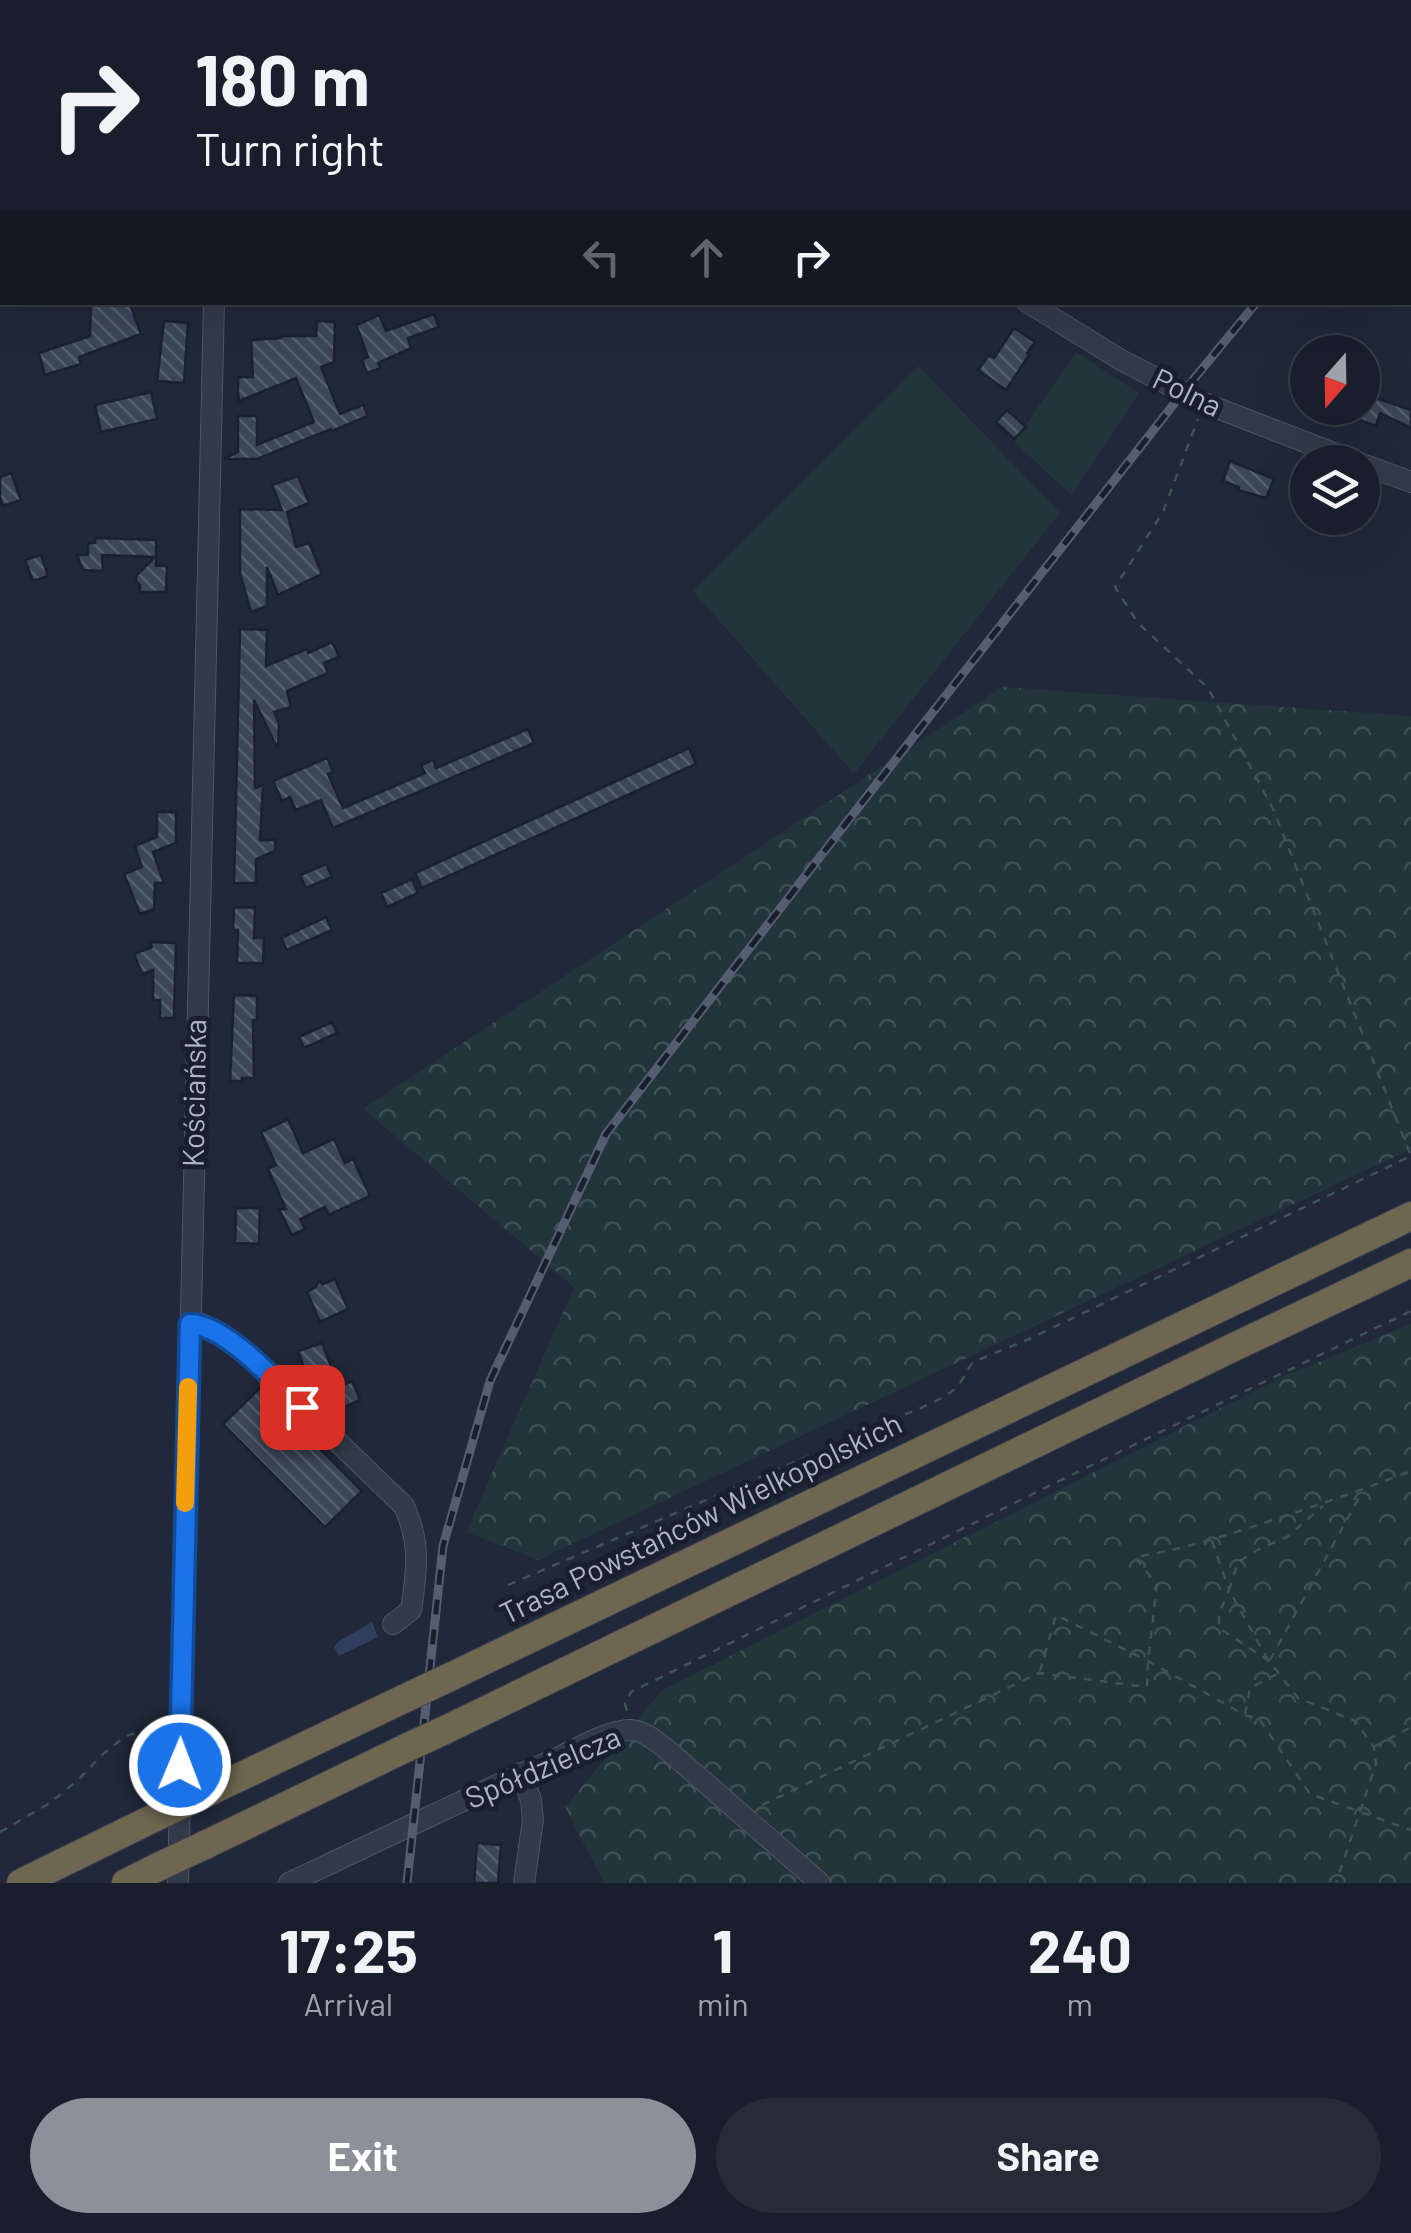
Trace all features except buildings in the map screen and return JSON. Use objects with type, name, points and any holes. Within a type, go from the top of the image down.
[{"type":"highway","name":"Trasa Powstańców Wielkopolskich","points":[[21,1883],[1411,1216]]},
{"type":"highway","points":[[126,1883],[169,1875],[207,1844],[1411,1263]]},
{"type":"street","name":"Kościańska","points":[[169,1875],[182,1726],[214,305]]},
{"type":"street","name":"Polna","points":[[1031,305],[1121,360],[1204,403],[1313,445]]},
{"type":"street","name":"Polna","points":[[1380,470],[1411,482]]},
{"type":"street","points":[[190,1324],[212,1329],[251,1358],[404,1506],[414,1527],[416,1579],[411,1610],[392,1624]]},
{"type":"street","name":"Spółdzielcza","points":[[289,1883],[521,1773],[599,1739],[634,1730],[670,1752],[820,1883]]},
{"type":"street","points":[[521,1773],[531,1800],[532,1820],[524,1883]]},
{"type":"path","points":[[508,1585],[932,1403],[952,1392],[973,1362],[1030,1339],[1411,1156],[1272,809],[1208,688],[1138,623],[1115,586],[1163,512],[1204,403]]},
{"type":"path","points":[[634,1730],[625,1704],[630,1692],[1411,1312]]},
{"type":"path","points":[[741,1814],[1039,1673],[1147,1687],[1157,1584],[1135,1556],[1171,1552],[1212,1540],[1326,1504],[1411,1471]]},
{"type":"path","points":[[1269,1661],[1364,1489]]},
{"type":"path","points":[[1269,1661],[1220,1628],[1219,1614],[1238,1562],[1287,1537],[1326,1504]]},
{"type":"path","points":[[1212,1540],[1229,1590],[1278,1673],[1298,1698],[1355,1721],[1374,1747],[1376,1764],[1336,1883]]},
{"type":"path","points":[[1039,1673],[1056,1615],[1260,1720],[1310,1794],[1411,1830]]},
{"type":"path","points":[[1245,1715],[1250,1688],[1278,1673]]},
{"type":"path","points":[[0,1832],[50,1803],[126,1736],[161,1725],[182,1726]]},
{"type":"path","points":[[1374,1747],[1411,1727]]},
{"type":"green space","points":[[1076,352],[1139,393],[1071,495],[1014,442]]},
{"type":"green space","points":[[919,366],[1060,513],[854,774],[693,591]]},
{"type":"green space","points":[[1002,687],[1411,716],[1411,1149],[538,1560],[466,1532],[574,1287],[363,1109]]},
{"type":"green space","points":[[1411,1324],[1411,1883],[604,1883],[565,1807],[661,1691],[1284,1376]]},
{"type":"water","points":[[372,1622],[378,1637],[339,1656],[334,1647],[339,1641]]},
{"type":"railway","points":[[407,1883],[443,1546],[490,1381],[606,1134],[1255,305]]},
{"type":"slow traffic","points":[[185,1503],[188,1387]]},
{"type":"route","points":[[180,1765],[190,1324],[212,1329],[251,1358],[302,1407]]}]
